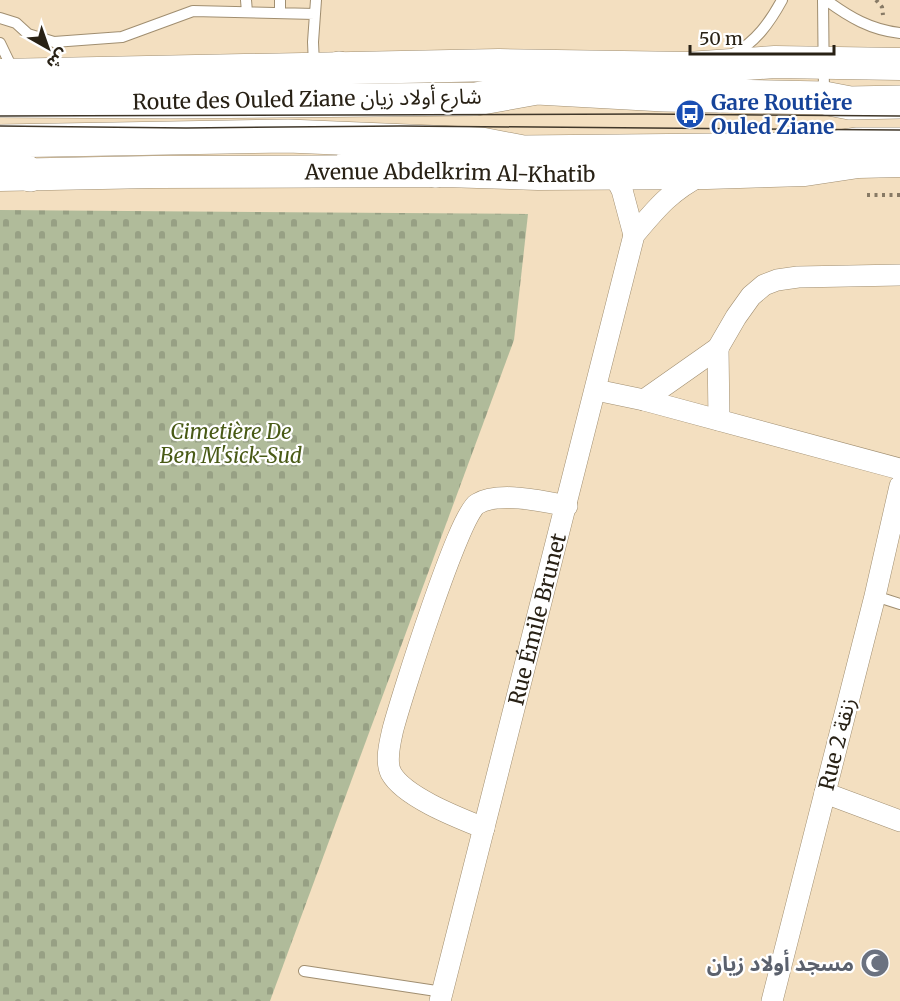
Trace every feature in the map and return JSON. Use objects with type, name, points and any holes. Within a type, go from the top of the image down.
[{"type":"highway","points":[[283,100],[326,68]]},
{"type":"highway","name":"Route des Ouled Ziane شارع أولاد زيان","points":[[5,84],[171,102],[476,99],[537,88],[664,95],[824,98],[850,103],[900,102]]},
{"type":"highway","points":[[231,136],[314,159],[375,161],[436,171]]},
{"type":"highway","name":"Route des Ouled Ziane شارع أولاد زيان","points":[[0,141],[288,136],[482,144],[523,152],[813,159],[856,144],[900,144]]},
{"type":"highway","points":[[0,152],[15,175]]},
{"type":"street","points":[[5,84],[326,68],[499,65],[688,68],[775,62],[900,64]]},
{"type":"street","name":"Avenue Abdelkrim Al-Khatib","points":[[15,175],[436,171],[538,174],[707,172],[813,159],[900,162]]},
{"type":"street","name":"Rue Émile Brunet","points":[[441,997],[634,235],[668,197],[682,185],[707,172]]},
{"type":"street","name":"Rue Émile Brunet","points":[[613,173],[622,190],[634,235]]},
{"type":"street","points":[[644,400],[718,348],[751,296],[764,285],[777,280],[798,277],[900,275]]},
{"type":"street","points":[[718,348],[719,420]]},
{"type":"street","points":[[596,390],[644,400],[900,469]]},
{"type":"street","name":"Rue 2 زنقة","points":[[772,1001],[875,596],[900,486]]},
{"type":"street","points":[[484,828],[414,795],[396,781],[388,763],[393,731],[437,594],[470,510],[477,503],[505,498],[536,500],[567,506]]},
{"type":"street","points":[[825,793],[900,821]]},
{"type":"lane","points":[[246,0],[247,12]]},
{"type":"lane","points":[[280,0],[280,13]]},
{"type":"lane","points":[[316,0],[313,42],[326,68]]},
{"type":"lane","points":[[688,68],[734,54],[749,45],[772,20],[782,0]]},
{"type":"lane","points":[[825,0],[859,22],[882,31],[900,33]]},
{"type":"lane","points":[[824,98],[822,63],[825,0]]},
{"type":"lane","points":[[0,18],[16,23],[28,34],[54,42],[122,37],[193,6],[247,12],[315,14]]},
{"type":"lane","points":[[0,43],[5,84]]},
{"type":"lane","points":[[875,596],[900,604]]},
{"type":"lane","points":[[304,971],[441,997]]},
{"type":"path","points":[[867,195],[900,195]]},
{"type":"green space","name":"Cimetière De Ben M'sick-Sud","points":[[0,210],[528,214],[514,340],[270,1001],[0,1001]]},
{"type":"tram line","points":[[0,116],[647,114],[900,116]]},
{"type":"tram line","points":[[0,126],[900,130]]},
{"type":"place","name":"Gare Routière Ouled Ziane","points":[[690,114]]},
{"type":"place","name":"مسجد أولاد زيان","points":[[875,963]]}]
